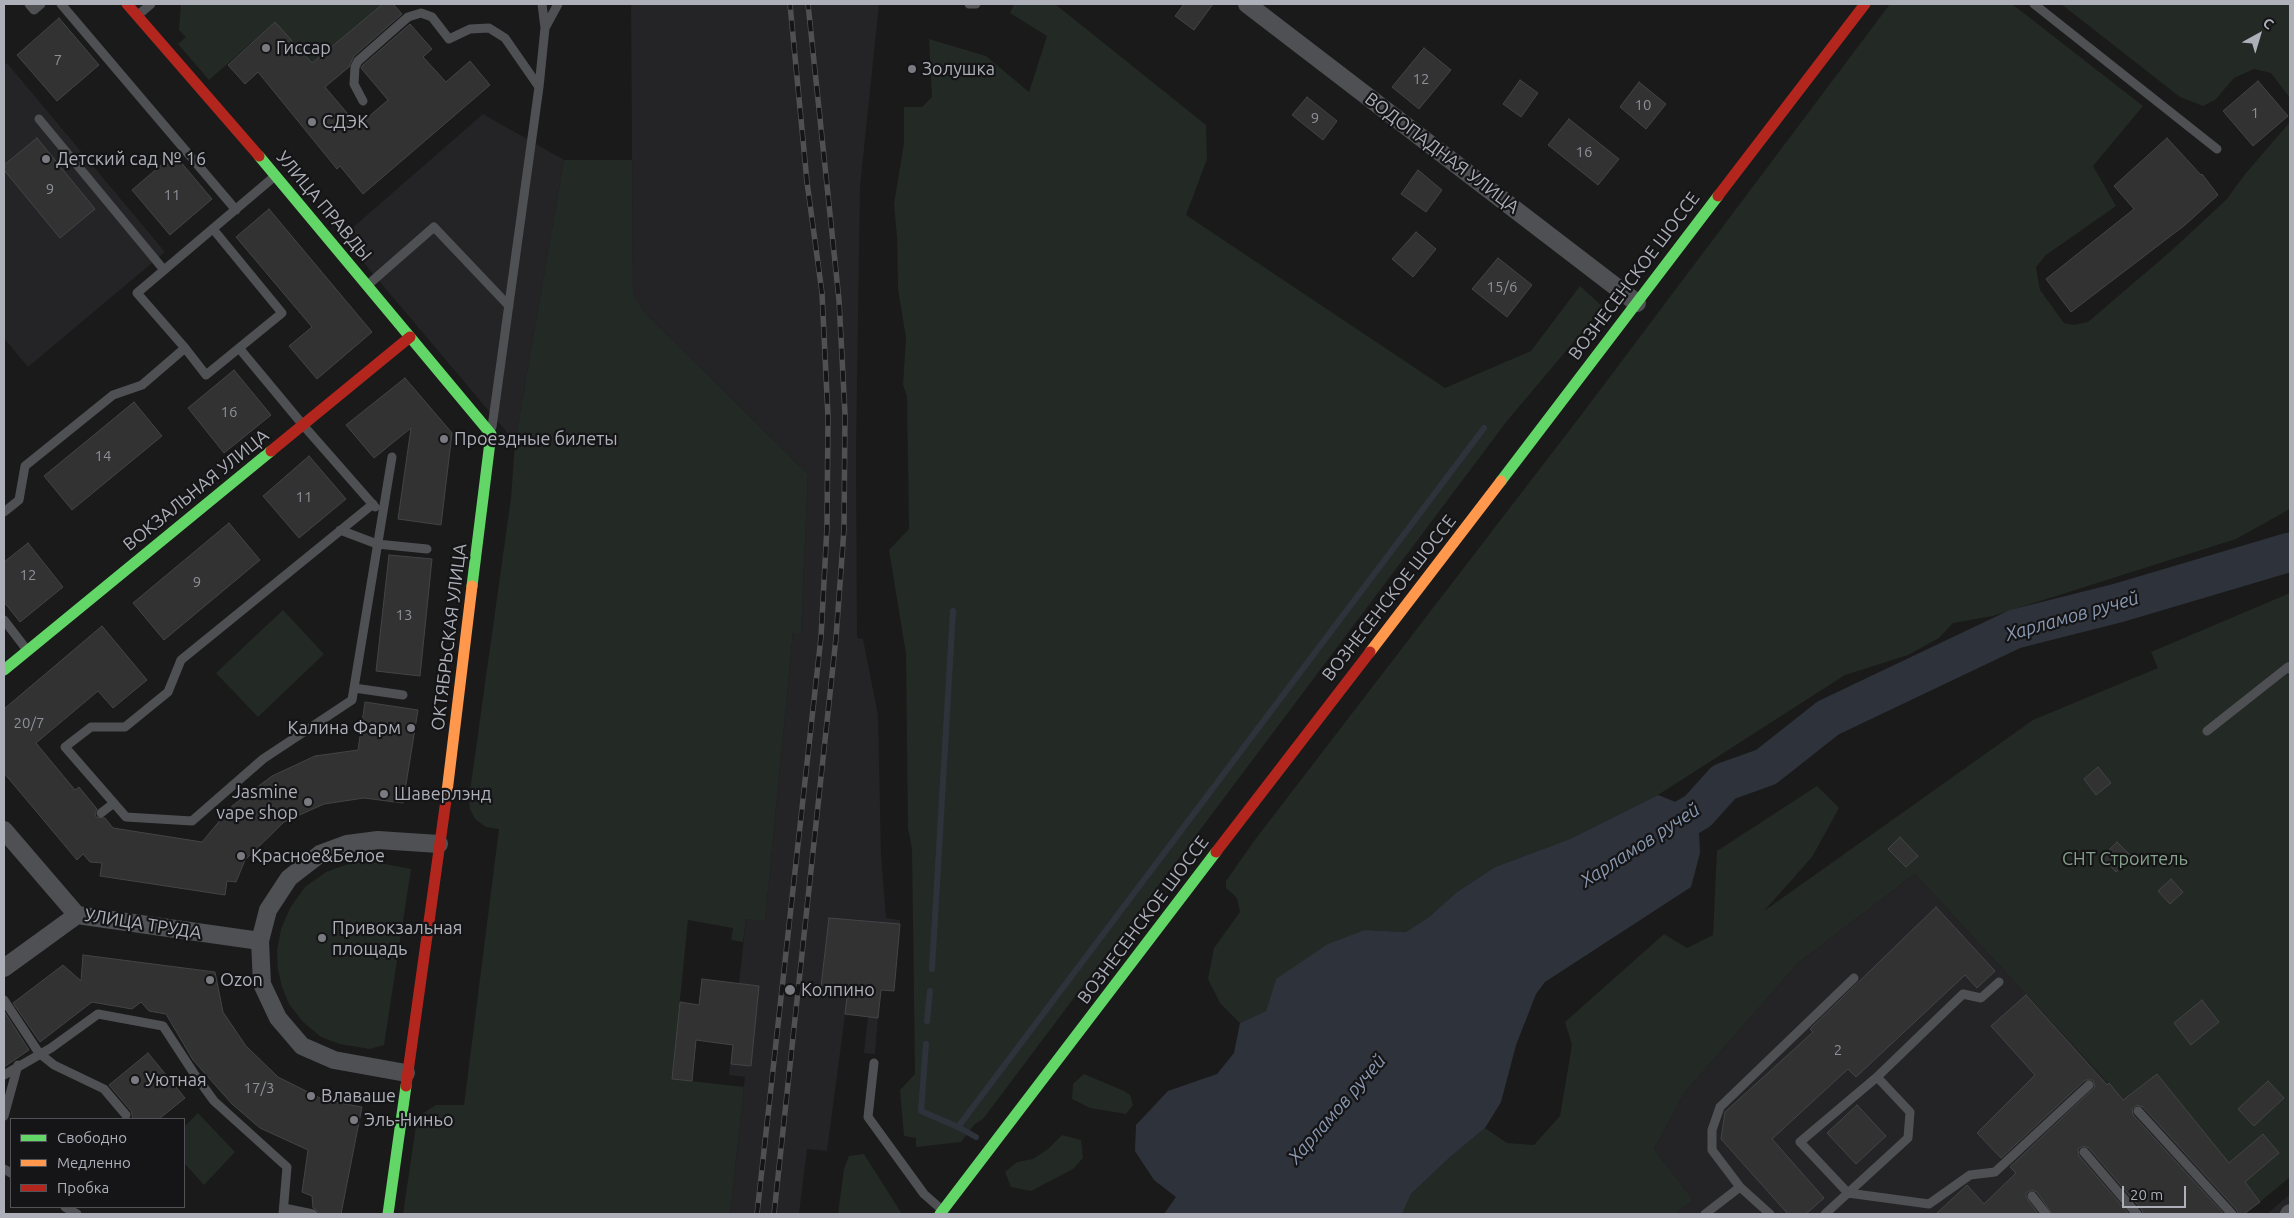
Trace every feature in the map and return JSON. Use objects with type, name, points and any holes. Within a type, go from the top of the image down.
[{"type":"street","name":"УЛИЦА ПРАВДЫ","points":[[127,4],[368,285],[491,434]]},
{"type":"street","name":"ВОДОПАДНАЯ УЛИЦА","points":[[1247,4],[1637,303]]},
{"type":"street","name":"ВОЗНЕСЕНСКОЕ ШОССЕ","points":[[942,1212],[1865,4]]},
{"type":"street","name":"ВОКЗАЛЬНАЯ УЛИЦА","points":[[4,670],[410,337]]},
{"type":"street","name":"ОКТЯБРЬСКАЯ УЛИЦА","points":[[439,844],[491,434]]},
{"type":"street","name":"УЛИЦА ТРУДА","points":[[4,830],[77,915],[260,941]]},
{"type":"street","points":[[388,1214],[439,844],[378,840],[347,844],[320,854],[289,878],[268,910],[260,941],[262,984],[278,1018],[302,1046],[334,1060],[406,1073]]},
{"type":"street","points":[[4,968],[77,915]]},
{"type":"lane","points":[[29,4],[34,10],[41,4]]},
{"type":"lane","points":[[61,4],[236,210]]},
{"type":"lane","points":[[137,16],[151,4]]},
{"type":"lane","points":[[491,434],[539,86],[545,28],[542,4]]},
{"type":"lane","points":[[545,28],[558,4]]},
{"type":"lane","points":[[969,4],[976,4]]},
{"type":"lane","points":[[2034,4],[2217,149]]},
{"type":"lane","points":[[363,101],[354,84],[354,67],[358,61],[408,17],[421,13],[432,17],[449,38],[470,29],[489,28],[505,38],[539,86]]},
{"type":"lane","points":[[39,119],[164,270]]},
{"type":"lane","points":[[213,229],[282,313],[206,375],[137,293],[275,176]]},
{"type":"lane","points":[[368,285],[434,227],[509,306]]},
{"type":"lane","points":[[4,512],[19,500],[26,466],[113,395],[142,385],[184,348]]},
{"type":"lane","points":[[239,348],[303,425],[382,514]]},
{"type":"lane","points":[[372,504],[181,660],[168,692],[125,728],[91,727],[65,748],[126,816],[192,821],[263,759],[352,700],[392,457]]},
{"type":"lane","points":[[340,530],[377,544],[426,548]]},
{"type":"lane","points":[[4,620],[28,651]]},
{"type":"lane","points":[[2207,731],[2288,667],[2290,669]]},
{"type":"lane","points":[[354,688],[403,696]]},
{"type":"lane","points":[[101,814],[114,803]]},
{"type":"lane","points":[[1770,1214],[1740,1187],[1712,1150],[1712,1130],[1720,1107],[1854,978]]},
{"type":"lane","points":[[1999,982],[1981,998],[1963,994],[1878,1077],[1800,1142],[1848,1193],[1929,1204],[1970,1175],[1995,1172],[2089,1085]]},
{"type":"lane","points":[[4,1000],[40,1053],[54,1065],[94,1083],[104,1090],[126,1115]]},
{"type":"lane","points":[[4,1075],[18,1065],[51,1048],[98,1014],[163,1026],[214,1101],[287,1167],[283,1211],[313,1214]]},
{"type":"lane","points":[[874,1063],[868,1117],[924,1194],[942,1212]]},
{"type":"lane","points":[[4,1116],[18,1065]]},
{"type":"lane","points":[[1825,1214],[1908,1138],[1910,1112],[1878,1077]]},
{"type":"lane","points":[[2138,1111],[2232,1214]]},
{"type":"lane","points":[[2084,1152],[2137,1214]]},
{"type":"lane","points":[[1705,1214],[1740,1187]]},
{"type":"lane","points":[[2032,1196],[2046,1214]]},
{"type":"shaded area","points":[[631,4],[879,4],[860,187],[856,454],[857,638],[863,639],[878,715],[881,854],[886,918],[900,920],[894,991],[880,990],[875,1054],[864,1053],[868,1017],[845,1015],[827,1151],[807,1149],[799,1214],[730,1214],[745,1077],[729,1075],[746,919],[765,920],[793,633],[801,633],[808,474],[644,312],[633,294]]},
{"type":"shaded area","name":"Детский сад № 16","points":[[7,63],[165,252],[28,367],[4,338],[4,66]]},
{"type":"shaded area","points":[[483,114],[564,160],[515,442],[342,237]]},
{"type":"shaded area","points":[[1915,874],[2123,1099],[2157,1074],[2260,1202],[2244,1214],[1676,1214],[1693,1200],[1654,1149],[1685,1092],[1798,963]]},
{"type":"shaded area","points":[[2290,1194],[2290,1214],[2267,1214]]},
{"type":"green space","points":[[181,4],[383,4],[296,76],[275,22],[209,80],[178,44],[186,37],[179,30]]},
{"type":"green space","points":[[1014,4],[1055,4],[1206,125],[1207,159],[1186,215],[1445,388],[1531,351],[1580,286],[1603,307],[1507,421],[983,1119],[975,1124],[961,1142],[916,1147],[916,1138],[904,1136],[900,1090],[915,1074],[912,849],[908,828],[906,654],[889,550],[909,529],[907,396],[903,385],[906,338],[898,289],[894,204],[904,143],[904,107],[922,107],[932,97],[929,39],[986,56],[1029,92],[1047,36],[1010,13]]},
{"type":"green space","points":[[1890,4],[2012,4],[2143,106],[2093,166],[2116,206],[2046,255],[2036,267],[2040,290],[2064,323],[2074,325],[2088,322],[2171,251],[2226,200],[2246,173],[2290,122],[2290,509],[2236,539],[1993,616],[1953,623],[1939,638],[1908,655],[1845,675],[1658,795],[1570,839],[1495,867],[1457,892],[1429,917],[1406,932],[1365,930],[1276,979],[1266,1011],[1240,1023],[1220,1003],[1208,979],[1214,948],[1240,912],[1237,898],[1226,888],[1226,881],[1254,841],[1585,410]]},
{"type":"green space","points":[[2061,4],[2290,4],[2290,98],[2271,73],[2254,69],[2234,78],[2215,100],[2203,106],[2180,97]]},
{"type":"green space","points":[[564,160],[632,160],[633,294],[644,312],[808,474],[801,634],[793,633],[765,921],[746,919],[743,942],[731,940],[733,928],[688,920],[672,1079],[744,1087],[730,1214],[403,1214],[416,1126],[422,1114],[436,1105],[464,1105],[499,829],[486,827],[475,819],[470,809],[469,798],[511,498],[515,442]]},
{"type":"green space","name":"СНТ Строитель","points":[[2290,593],[2290,1177],[2260,1202],[2157,1074],[2123,1099],[1915,874],[1798,963],[1685,1092],[1654,1149],[1693,1200],[1676,1214],[1402,1214],[1411,1194],[1449,1158],[1485,1128],[1507,1143],[1534,1145],[1560,1116],[1572,1045],[1565,1022],[1664,934],[1687,948],[1713,935],[1717,851],[1817,786],[1839,808],[1812,857],[1764,911],[2033,720],[2158,668],[2151,652]]},
{"type":"green space","points":[[283,610],[324,654],[258,717],[216,673]]},
{"type":"green space","points":[[375,862],[411,869],[384,1045],[370,1049],[340,1044],[321,1037],[303,1022],[289,1004],[282,987],[278,970],[277,951],[281,929],[290,908],[305,887],[326,872],[351,863]]},
{"type":"green space","points":[[1084,1074],[1130,1095],[1133,1105],[1126,1114],[1090,1108],[1072,1099],[1073,1084]]},
{"type":"green space","points":[[198,1113],[235,1152],[204,1185],[185,1164],[185,1126]]},
{"type":"green space","points":[[1062,1135],[1081,1140],[1083,1158],[1073,1169],[1031,1191],[1011,1187],[1005,1172],[1017,1162],[1033,1159],[1048,1149]]},
{"type":"green space","points":[[864,1154],[902,1214],[838,1214],[844,1169],[849,1156]]},
{"type":"water","points":[[1658,795],[1698,811],[1700,853],[1691,887],[1545,982],[1536,994],[1516,1045],[1501,1102],[1485,1128],[1449,1158],[1411,1194],[1402,1214],[1164,1214],[1176,1197],[1154,1180],[1135,1151],[1136,1125],[1168,1091],[1217,1074],[1234,1053],[1240,1023],[1266,1011],[1276,979],[1328,944],[1365,930],[1406,932],[1429,917],[1457,892],[1495,867],[1570,839]]},
{"type":"building","points":[[383,4],[393,4],[402,14],[354,56],[349,67],[325,87],[358,126],[388,100],[361,68],[410,24],[432,49],[423,57],[446,82],[470,61],[490,85],[363,194],[340,166],[337,169],[258,72],[245,84],[228,65],[275,22],[312,63]]},
{"type":"building","points":[[1184,4],[1213,4],[1194,30],[1175,16]]},
{"type":"building","points":[[59,18],[99,65],[57,101],[17,55]]},
{"type":"building","points":[[1424,48],[1451,70],[1419,109],[1392,87]]},
{"type":"building","points":[[1520,80],[1538,93],[1521,117],[1503,104]]},
{"type":"building","points":[[2258,81],[2288,116],[2253,146],[2223,111]]},
{"type":"building","points":[[1639,82],[1666,104],[1646,129],[1620,107]]},
{"type":"building","points":[[1307,97],[1337,121],[1323,140],[1292,115]]},
{"type":"building","points":[[1569,119],[1619,159],[1598,185],[1548,145]]},
{"type":"building","points":[[37,138],[95,209],[60,238],[4,170],[4,165]]},
{"type":"building","points":[[2167,138],[2202,174],[2218,195],[2185,225],[2071,312],[2046,279],[2134,209],[2114,186]]},
{"type":"building","points":[[174,154],[212,199],[170,235],[132,190]]},
{"type":"building","points":[[1418,170],[1442,190],[1426,212],[1401,194]]},
{"type":"building","points":[[269,209],[372,332],[317,379],[289,346],[312,327],[236,237]]},
{"type":"building","points":[[1416,232],[1436,249],[1413,277],[1392,259]]},
{"type":"building","points":[[1498,258],[1532,285],[1507,317],[1472,289]]},
{"type":"building","points":[[234,370],[271,415],[224,453],[188,408]]},
{"type":"building","points":[[405,378],[452,433],[441,525],[398,519],[411,428],[374,458],[346,425]]},
{"type":"building","points":[[134,402],[162,436],[72,510],[44,476]]},
{"type":"building","points":[[309,456],[346,499],[299,538],[263,496]]},
{"type":"building","points":[[229,523],[260,560],[164,640],[133,603]]},
{"type":"building","points":[[28,543],[63,587],[20,622],[4,602],[4,562]]},
{"type":"building","points":[[389,555],[432,559],[420,676],[376,671]]},
{"type":"building","points":[[102,626],[147,680],[113,708],[98,691],[36,743],[75,790],[79,787],[97,809],[96,817],[105,818],[113,828],[202,842],[232,806],[272,776],[315,756],[358,750],[365,702],[418,710],[403,803],[364,798],[324,804],[284,822],[245,860],[236,882],[227,881],[225,895],[100,876],[102,863],[90,862],[83,854],[77,860],[4,773],[4,709]]},
{"type":"building","points":[[2098,767],[2111,783],[2096,795],[2084,779]]},
{"type":"building","points":[[1900,837],[1918,856],[1906,867],[1888,849]]},
{"type":"building","points":[[2117,842],[2132,857],[2116,872],[2102,857]]},
{"type":"building","points":[[2171,879],[2183,892],[2170,904],[2158,891]]},
{"type":"building","points":[[1936,907],[1995,971],[1977,988],[1965,975],[1856,1077],[1848,1069],[1772,1139],[1824,1198],[1806,1214],[1788,1214],[1721,1139],[1725,1112],[1813,1032],[1810,1029]]},
{"type":"building","points":[[829,918],[900,924],[894,991],[881,990],[878,1018],[845,1014],[847,997],[820,995]]},
{"type":"building","points":[[83,955],[215,972],[223,1012],[246,1046],[278,1077],[324,1100],[362,1107],[341,1214],[319,1214],[313,1208],[312,1196],[302,1192],[308,1150],[260,1128],[232,1104],[193,1060],[166,1014],[149,1011],[141,1002],[132,1009],[92,1002],[40,1042],[13,1003],[63,965],[81,981]]},
{"type":"building","points":[[702,979],[759,986],[751,1066],[731,1064],[733,1045],[696,1040],[692,1081],[672,1079],[680,1002],[699,1005]]},
{"type":"building","points":[[2026,995],[2107,1085],[2109,1083],[2123,1100],[2157,1074],[2229,1163],[2263,1134],[2279,1153],[2245,1182],[2260,1202],[2244,1214],[2238,1214],[2237,1210],[2143,1107],[2137,1105],[2132,1109],[2133,1115],[2224,1214],[2143,1214],[2142,1210],[2089,1148],[2083,1146],[2078,1149],[2079,1156],[2129,1214],[2052,1214],[2037,1192],[2032,1190],[2026,1193],[2026,1197],[2038,1214],[1936,1214],[1967,1185],[1984,1204],[2016,1173],[2010,1167],[2095,1087],[2093,1080],[2085,1080],[2001,1158],[1977,1133],[2035,1075],[1991,1026]]},
{"type":"building","points":[[2202,1000],[2219,1022],[2191,1045],[2174,1023]]},
{"type":"building","points":[[4,1011],[29,1050],[4,1067]]},
{"type":"building","points":[[148,1053],[185,1098],[160,1118],[133,1118],[131,1111],[109,1085]]},
{"type":"building","points":[[2268,1081],[2284,1098],[2254,1126],[2238,1109]]},
{"type":"building","points":[[1857,1105],[1886,1136],[1856,1164],[1827,1133]]},
{"type":"waterway","points":[[958,1127],[1484,428]]},
{"type":"waterway","name":"Харламов ручей","points":[[1651,839],[1698,811],[1724,782],[1766,767],[1828,718],[2015,629],[2118,603],[2290,552]]},
{"type":"waterway","points":[[932,969],[953,611]]},
{"type":"waterway","points":[[927,1021],[930,991]]},
{"type":"waterway","points":[[926,1044],[921,1111],[976,1137]]},
{"type":"railway","points":[[757,1214],[821,637],[827,527],[828,417],[822,293],[807,182],[790,4]]},
{"type":"railway","points":[[774,1214],[836,638],[844,529],[845,414],[839,300],[808,4]]},
{"type":"traffic: fast","points":[[259,156],[491,434],[472,586]]},
{"type":"traffic: fast","points":[[1501,481],[1718,196]]},
{"type":"traffic: fast","points":[[4,670],[271,451]]},
{"type":"traffic: fast","points":[[940,1214],[1216,852]]},
{"type":"traffic: fast","points":[[388,1214],[406,1086]]},
{"type":"traffic: slow","points":[[1370,652],[1501,481]]},
{"type":"traffic: slow","points":[[446,800],[472,586]]},
{"type":"traffic: jam","points":[[127,4],[259,156]]},
{"type":"traffic: jam","points":[[1718,196],[1865,4]]},
{"type":"traffic: jam","points":[[271,451],[410,337]]},
{"type":"traffic: jam","points":[[1216,852],[1370,652]]},
{"type":"traffic: jam","points":[[406,1086],[446,800]]},
{"type":"place","name":"Гиссар","points":[[266,48]]},
{"type":"place","name":"Золушка","points":[[912,69]]},
{"type":"place","name":"СДЭК","points":[[312,122]]},
{"type":"place","name":"Детский сад № 16","points":[[46,159]]},
{"type":"place","name":"Проездные билеты","points":[[444,439]]},
{"type":"place","name":"Калина Фарм","points":[[411,728]]},
{"type":"place","name":"Шаверлэнд","points":[[384,794]]},
{"type":"place","name":"Jasmine vape shop","points":[[308,802]]},
{"type":"place","name":"Красное&Белое","points":[[241,856]]},
{"type":"place","name":"Привокзальная площадь","points":[[322,938]]},
{"type":"place","name":"Ozon","points":[[210,980]]},
{"type":"place","name":"Колпино","points":[[790,990]]},
{"type":"place","name":"Уютная","points":[[135,1080]]},
{"type":"place","name":"Влаваше","points":[[311,1096]]},
{"type":"place","name":"Эль-Ниньо","points":[[354,1120]]}]
